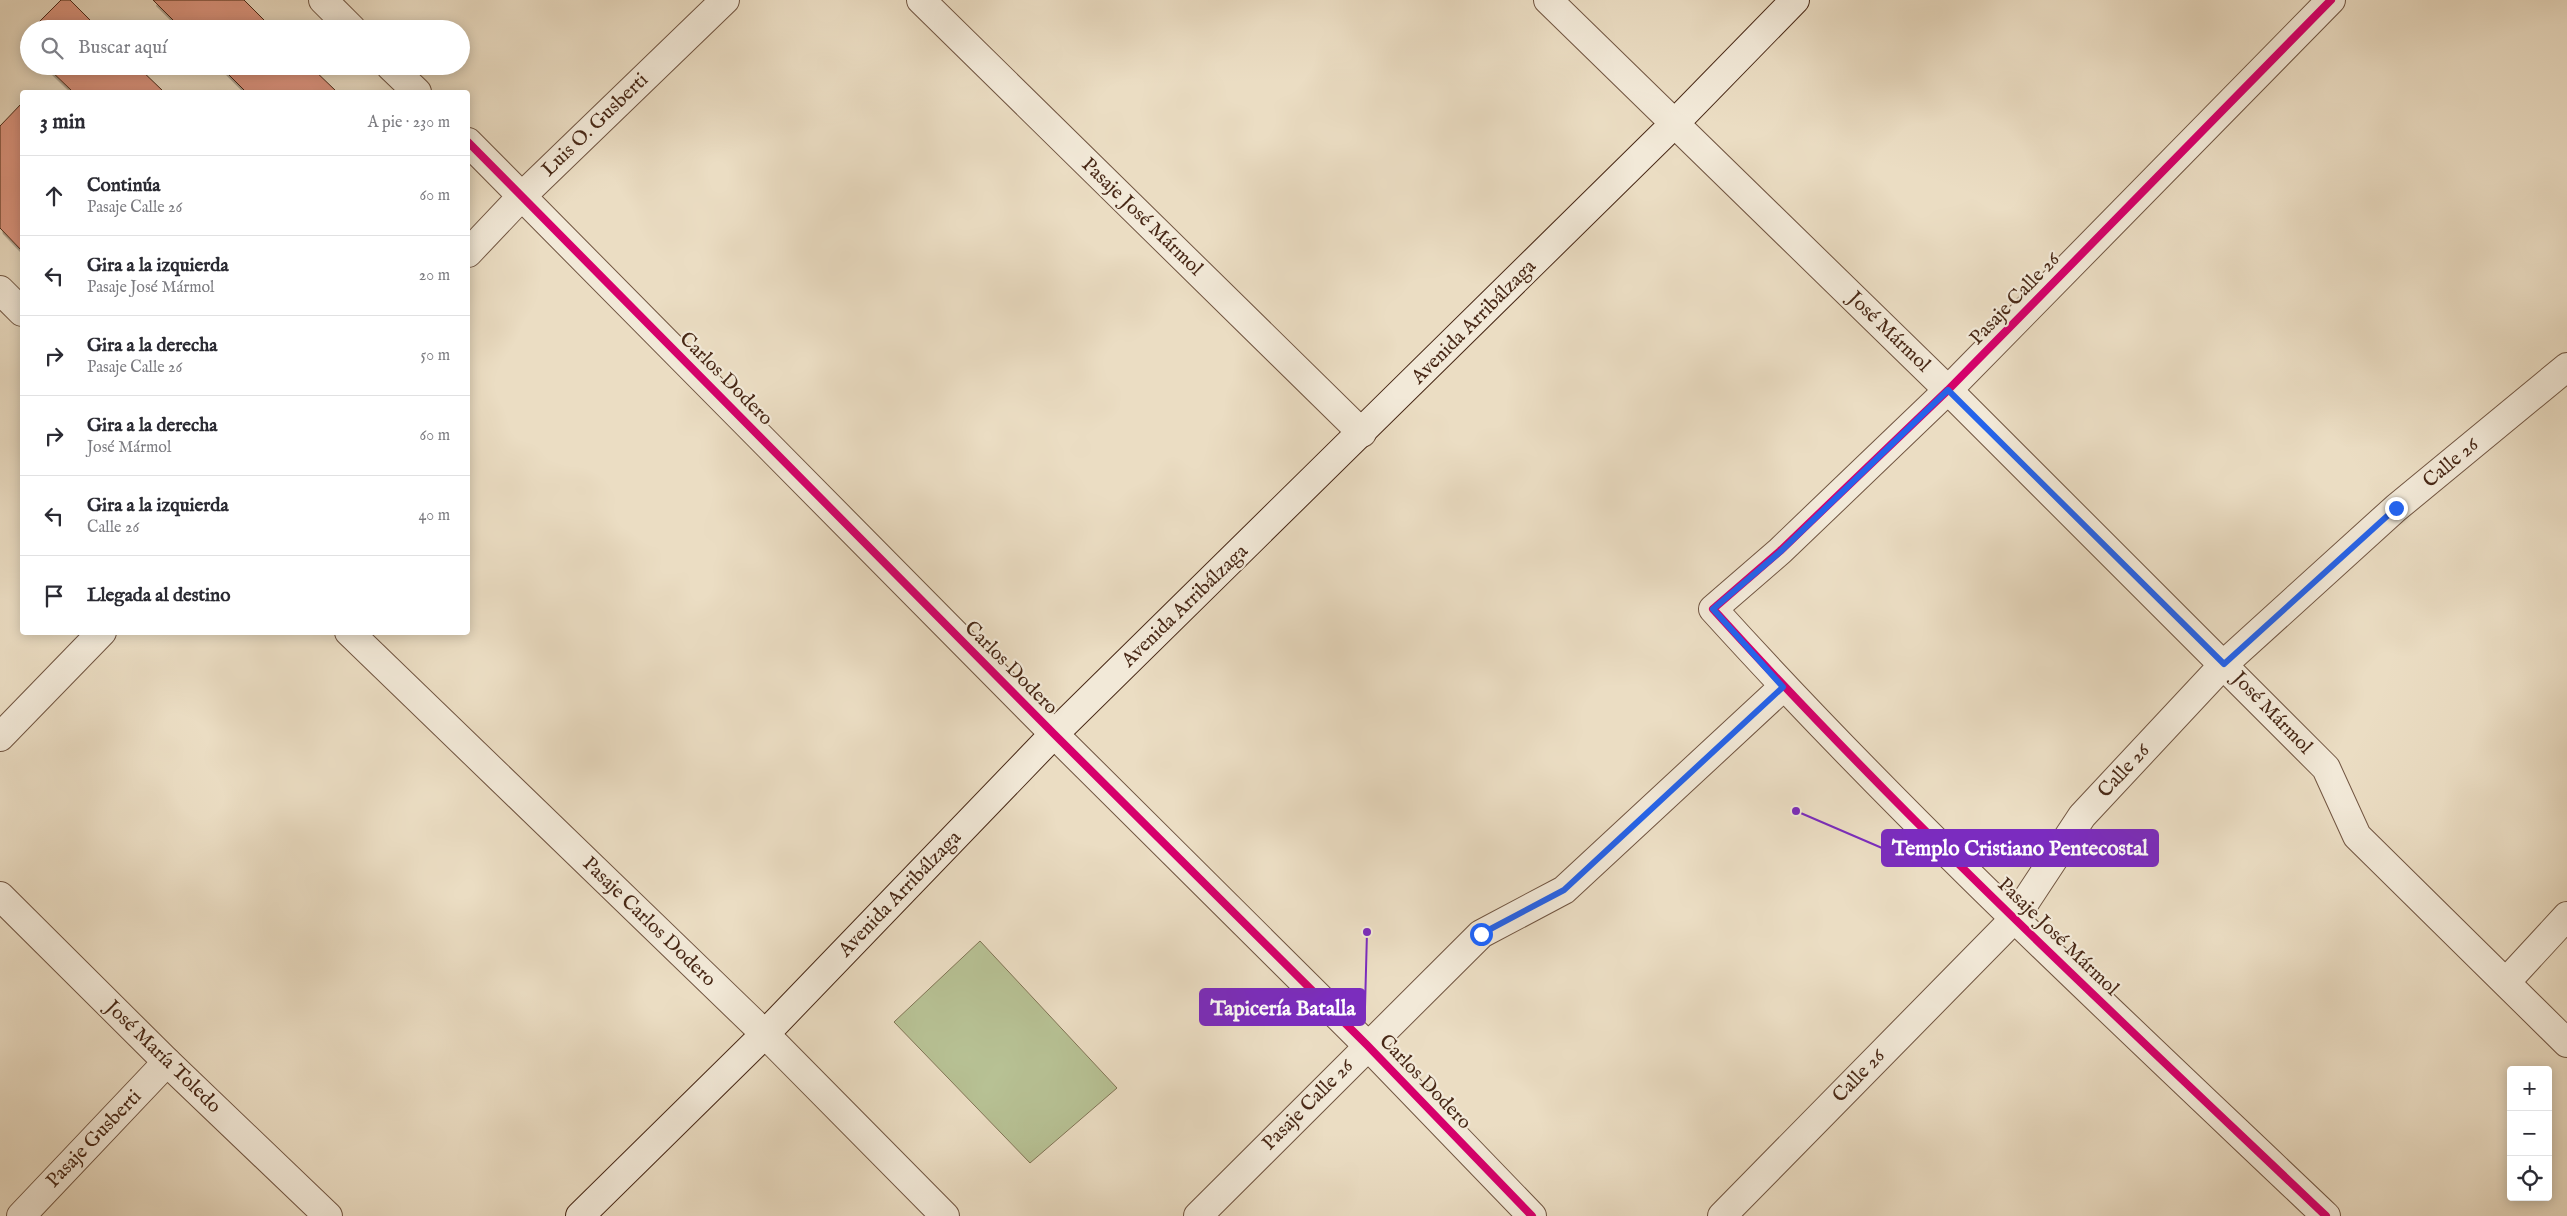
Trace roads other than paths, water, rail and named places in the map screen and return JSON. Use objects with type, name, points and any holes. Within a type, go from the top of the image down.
[{"type":"street","points":[[323,0],[343,20]]},
{"type":"street","name":"Luis O. Gusberti","points":[[470,251],[522,196],[725,0]]},
{"type":"street","name":"Pasaje José Mármol","points":[[922,0],[1362,433]]},
{"type":"street","name":"José Mármol","points":[[1548,0],[1948,390],[2326,768],[2357,836],[2567,1043]]},
{"type":"street","name":"Avenida Arribálzaga","points":[[580,1216],[766,1034],[1054,734],[1675,123],[1795,0]]},
{"type":"street","name":"Pasaje Calle 26","points":[[1713,609],[1780,552],[1948,390],[2331,0]]},
{"type":"street","points":[[399,75],[415,90]]},
{"type":"street","name":"Carlos Dodero","points":[[470,144],[1054,734],[1367,1045],[1532,1216]]},
{"type":"street","points":[[0,290],[20,310]]},
{"type":"street","name":"Calle 26","points":[[1722,1216],[2014,919],[2082,816],[2224,664],[2396,508],[2567,367]]},
{"type":"street","name":"Pasaje José Mármol","points":[[1713,609],[1783,687],[2014,919],[2326,1216]]},
{"type":"street","points":[[0,737],[99,635]]},
{"type":"street","name":"Pasaje Carlos Dodero","points":[[352,635],[766,1034],[945,1216]]},
{"type":"street","name":"Pasaje Calle 26","points":[[1198,1216],[1367,1045],[1481,934],[1564,890],[1783,687]]},
{"type":"street","name":"José María Toledo","points":[[0,896],[167,1062],[328,1216]]},
{"type":"street","points":[[2506,981],[2567,916]]},
{"type":"street","name":"Pasaje Gusberti","points":[[21,1216],[167,1062]]},
{"type":"place","name":"Templo Cristiano Pentecostal","points":[[1796,811]]},
{"type":"place","name":"Tapicería Batalla","points":[[1367,932]]}]
